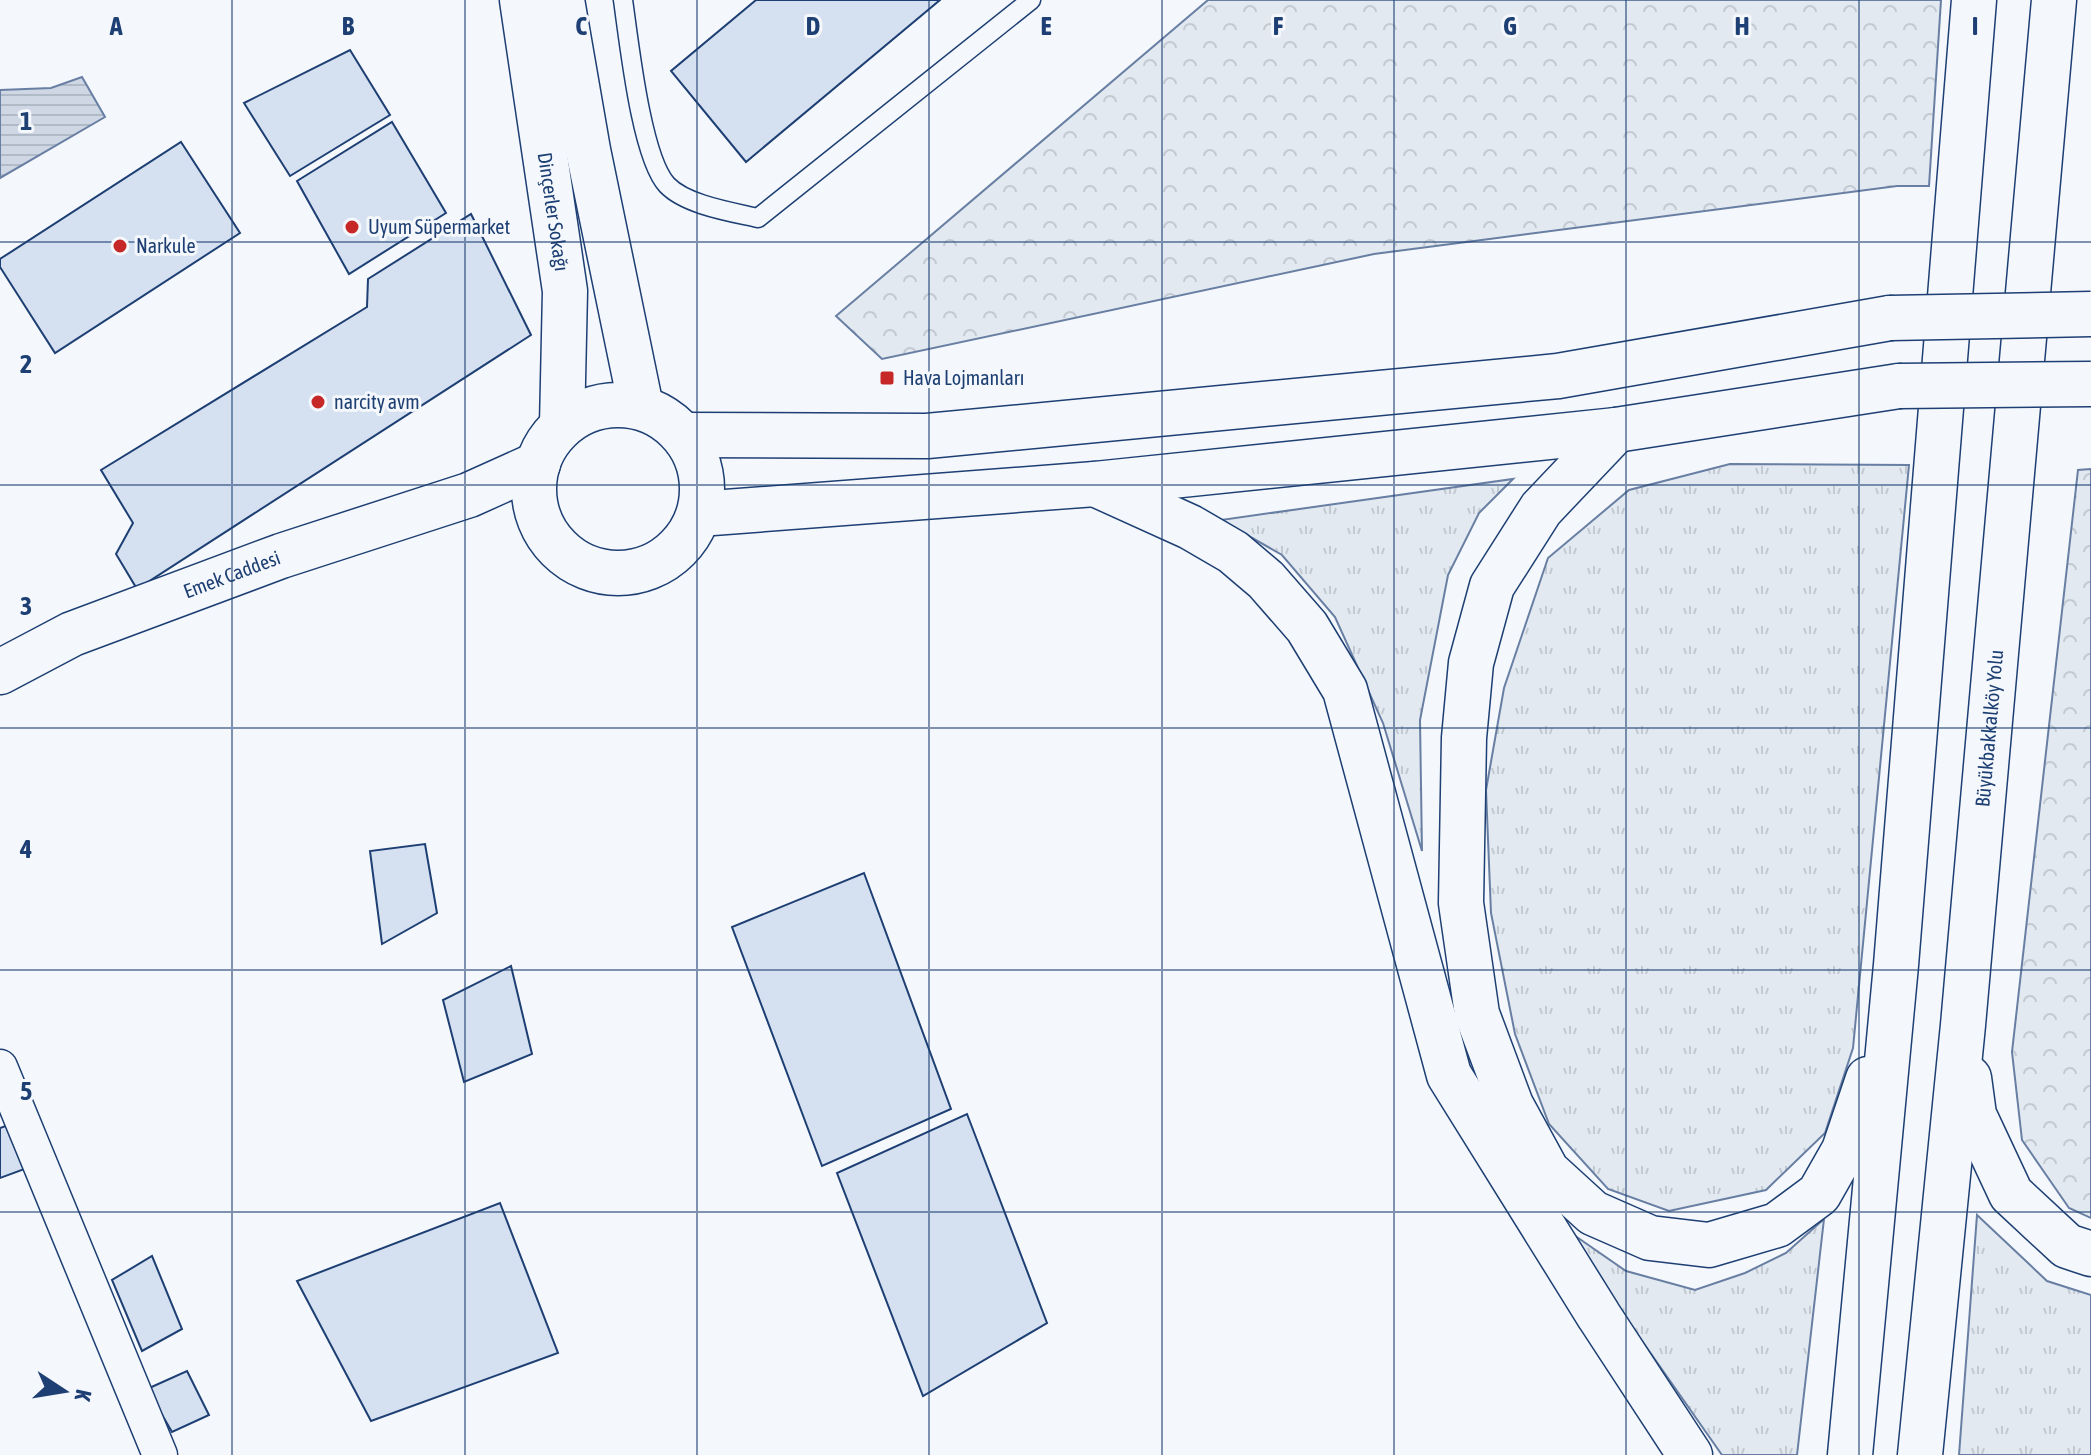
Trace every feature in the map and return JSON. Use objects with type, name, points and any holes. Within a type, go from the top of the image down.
[{"type":"main road","name":"Dinçerler Sokağı","points":[[522,0],[565,291],[562,425]]},
{"type":"main road","points":[[562,0],[588,150],[641,407]]},
{"type":"main road","points":[[1850,1455],[1892,1008],[1974,0]]},
{"type":"main road","name":"Büyükbakkalköy Yolu","points":[[1920,1455],[1963,1025],[2054,0]]},
{"type":"main road","points":[[683,435],[927,436],[1558,376],[1890,318],[2091,314]]},
{"type":"main road","points":[[699,514],[1095,484],[1616,430],[1899,386],[2091,384]]},
{"type":"main road","points":[[614,403],[641,407],[664,418],[683,435],[697,459],[703,486],[699,514],[686,539],[667,559],[641,571],[614,574],[586,568],[562,553],[544,531],[536,485],[562,425],[587,410],[614,403]]},
{"type":"main road","points":[[1616,430],[1541,509],[1492,586],[1471,663],[1464,738],[1461,903],[1477,1014],[1511,1105],[1547,1171],[1593,1213],[1650,1238],[1709,1245],[1777,1225],[1819,1194],[1844,1150],[1892,1008]]},
{"type":"main road","points":[[1095,484],[1190,527],[1233,552],[1266,580],[1307,627],[1345,690],[1449,1075],[1599,1316],[1690,1455]]},
{"type":"main road","name":"Emek Caddesi","points":[[0,672],[72,634],[281,556],[469,495],[536,485]]},
{"type":"main road","points":[[1963,1025],[1974,1115],[2011,1194],[2067,1246],[2091,1254]]},
{"type":"street","points":[[0,1067],[160,1455]]},
{"type":"lane","points":[[623,0],[649,150],[667,185],[702,206],[758,218],[1031,0]]},
{"type":"green space","points":[[1208,0],[1941,0],[1929,186],[1897,186],[1374,254],[882,359],[836,316]]},
{"type":"green space","points":[[1730,464],[1909,465],[1853,1048],[1825,1133],[1766,1190],[1669,1211],[1608,1189],[1549,1124],[1515,1034],[1491,913],[1486,790],[1504,688],[1548,558],[1629,490]]},
{"type":"green space","points":[[2091,469],[2091,1218],[2069,1208],[2022,1140],[2012,1052],[2078,470]]},
{"type":"green space","points":[[1513,479],[1479,513],[1448,575],[1420,720],[1422,851],[1383,723],[1335,617],[1282,555],[1221,520]]},
{"type":"green space","points":[[1977,1215],[2047,1281],[2091,1295],[2091,1455],[1959,1455]]},
{"type":"green space","points":[[1824,1219],[1797,1455],[1722,1455],[1593,1271],[1571,1233],[1626,1271],[1695,1290],[1745,1273],[1786,1253]]},
{"type":"shaded area","points":[[82,77],[105,117],[0,178],[0,90],[51,88]]},
{"type":"building","points":[[756,0],[940,0],[746,162],[671,71]]},
{"type":"building","points":[[350,50],[390,115],[290,176],[244,103]]},
{"type":"building","points":[[392,122],[446,213],[349,274],[297,181]]},
{"type":"building","name":"Narkule","points":[[181,142],[240,233],[55,353],[0,267],[0,259]]},
{"type":"building","name":"narcity avm","points":[[471,214],[531,335],[137,589],[116,554],[133,523],[101,470],[367,307],[368,279]]},
{"type":"building","points":[[425,844],[437,913],[382,944],[370,851]]},
{"type":"building","points":[[864,873],[951,1109],[822,1166],[732,927]]},
{"type":"building","points":[[511,966],[532,1054],[464,1082],[443,1000]]},
{"type":"building","points":[[967,1114],[1047,1323],[923,1396],[837,1173]]},
{"type":"building","points":[[14,1123],[30,1167],[0,1178],[0,1128]]},
{"type":"building","points":[[500,1203],[558,1353],[371,1421],[297,1281]]},
{"type":"building","points":[[152,1256],[182,1329],[142,1351],[112,1280]]},
{"type":"building","points":[[187,1371],[209,1415],[172,1432],[147,1389]]},
{"type":"place","name":"Uyum Süpermarket","points":[[352,227]]},
{"type":"place","name":"Narkule","points":[[120,246]]},
{"type":"place","name":"Hava Lojmanları","points":[[887,378]]},
{"type":"place","name":"narcity avm","points":[[318,402]]}]
